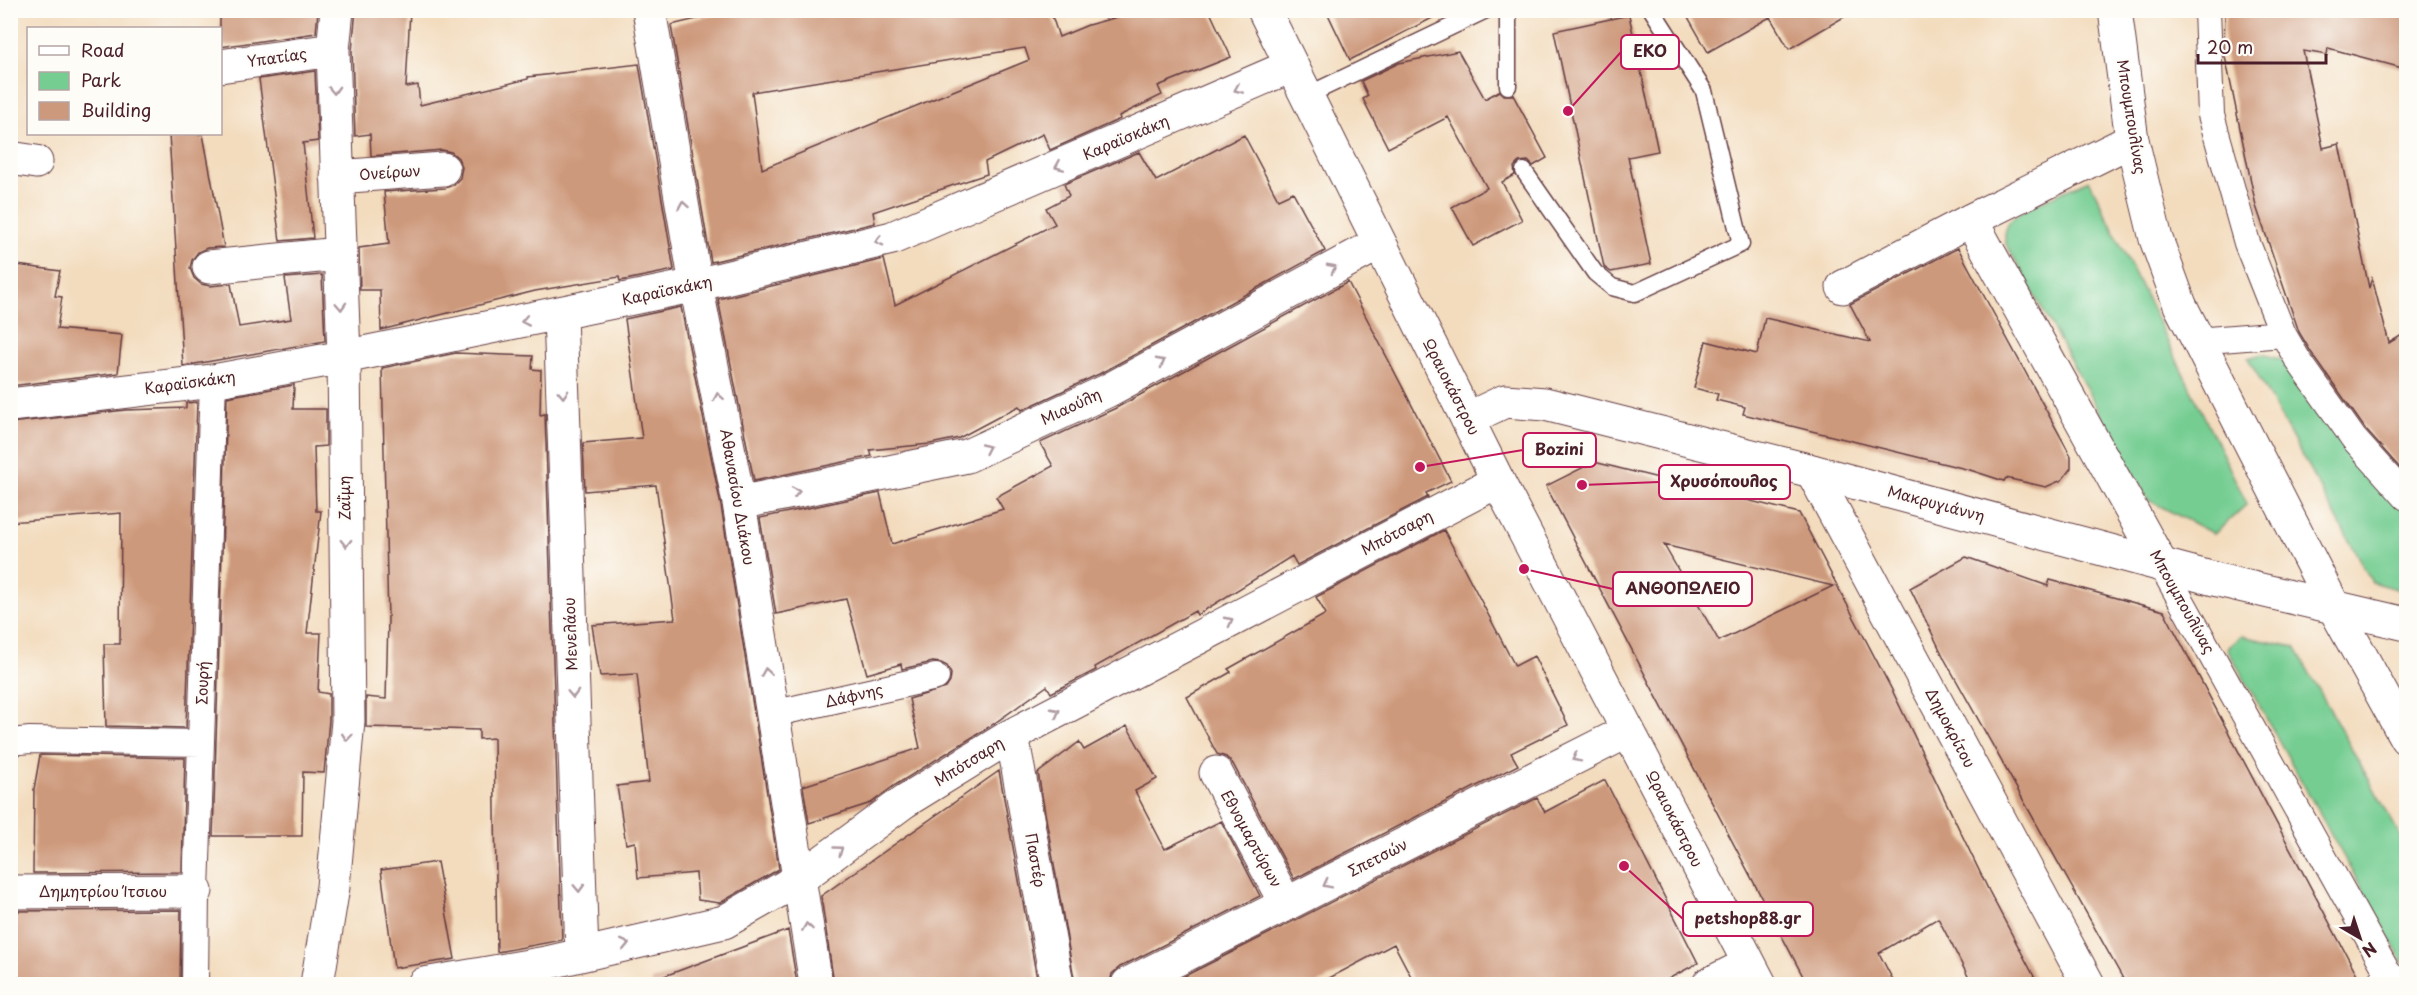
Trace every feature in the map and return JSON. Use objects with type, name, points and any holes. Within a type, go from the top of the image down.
[{"type":"street","name":"Ζαΐμη","points":[[316,984],[333,887],[348,721],[344,357],[333,51],[337,10]]},
{"type":"street","name":"Αθανασίου Διάκου","points":[[650,10],[696,285],[739,503],[816,984]]},
{"type":"street","name":"Ωραιοκάστρου","points":[[1264,10],[1378,244],[1498,481],[1754,974]]},
{"type":"street","name":"Μπουμπουλίνας","points":[[2115,10],[2133,140],[2148,207],[2166,271],[2196,341],[2334,607],[2406,738]]},
{"type":"street","points":[[2207,10],[2211,115],[2247,243],[2283,334],[2298,360],[2354,439],[2406,497]]},
{"type":"street","name":"Υπατίας","points":[[222,66],[333,51]]},
{"type":"street","name":"Καραϊσκάκη","points":[[10,405],[213,381],[344,357],[696,285],[892,238],[1292,66]]},
{"type":"street","points":[[1843,287],[1971,220],[2133,140]]},
{"type":"street","name":"Ονείρων","points":[[337,177],[443,169]]},
{"type":"street","name":"Μπουμπουλίνας","points":[[1971,220],[2389,983]]},
{"type":"street","name":"Μιαούλη","points":[[739,503],[967,456],[1107,391],[1378,244]]},
{"type":"street","points":[[209,267],[339,254]]},
{"type":"street","name":"Μενελάου","points":[[560,314],[582,954]]},
{"type":"street","points":[[2196,341],[2283,334]]},
{"type":"street","name":"Σουρή","points":[[195,984],[213,381]]},
{"type":"street","name":"Μακρυγιάννη","points":[[1467,419],[1505,401],[1545,404],[1812,471],[2162,566],[2406,624]]},
{"type":"street","name":"Δημοκρίτου","points":[[1812,471],[2088,984]]},
{"type":"street","name":"Μπότσαρη","points":[[424,984],[550,974],[582,954],[724,922],[799,879],[905,801],[1012,735],[1498,481]]},
{"type":"street","name":"Δάφνης","points":[[772,714],[936,677]]},
{"type":"street","name":"Σπετσών","points":[[1128,984],[1628,731]]},
{"type":"street","name":"Παστέρ","points":[[1012,735],[1058,984]]},
{"type":"street","points":[[10,742],[30,740],[201,743]]},
{"type":"street","name":"Εθνομαρτύρων","points":[[1216,773],[1287,904]]},
{"type":"street","name":"Δημητρίου Ίτσιου","points":[[10,892],[196,891]]},
{"type":"street","points":[[1708,984],[1754,974]]},
{"type":"lane","points":[[1306,96],[1486,10]]},
{"type":"lane","points":[[1508,10],[1508,86]]},
{"type":"lane","points":[[1524,171],[1596,273],[1612,287],[1635,292],[1741,244],[1704,92],[1652,10]]},
{"type":"green space","points":[[2089,180],[2247,504],[2214,534],[2148,500],[2006,244],[2007,228],[2017,215]]},
{"type":"green space","points":[[2262,354],[2289,362],[2406,510],[2406,592],[2372,582],[2248,358]]},
{"type":"green space","points":[[2241,636],[2295,647],[2406,846],[2406,968],[2227,648]]},
{"type":"building","points":[[220,10],[318,10],[316,33],[222,47],[222,27],[220,27]]},
{"type":"building","points":[[356,10],[410,10],[406,87],[418,85],[420,105],[528,79],[528,77],[639,64],[674,270],[620,281],[619,277],[535,291],[381,330],[380,290],[360,290],[359,248],[389,244],[384,192],[445,188],[453,185],[460,178],[462,167],[458,158],[451,152],[442,150],[371,156],[370,134],[355,136],[352,51]]},
{"type":"building","points":[[735,10],[1050,10],[1059,37],[1088,25],[1143,10],[1209,10],[1231,57],[1158,86],[1162,95],[1119,116],[1120,119],[1050,150],[1043,134],[985,162],[987,174],[873,212],[875,223],[711,262],[671,25]],"holes":[[[1025,48],[1029,60],[762,169],[752,92]]]},
{"type":"building","points":[[1326,10],[1448,10],[1350,60]]},
{"type":"building","points":[[1684,10],[1856,10],[1789,49],[1770,17],[1708,52]]},
{"type":"building","points":[[2225,10],[2406,10],[2406,69],[2328,48],[2327,55],[2303,51],[2323,148],[2339,144],[2369,288],[2372,278],[2389,343],[2402,335],[2406,375],[2406,475],[2366,430],[2299,332],[2256,206],[2224,51]]},
{"type":"building","points":[[1629,15],[1658,151],[1628,157],[1651,264],[1611,272],[1604,267],[1554,31]]},
{"type":"building","points":[[1458,51],[1485,99],[1499,91],[1503,95],[1513,95],[1547,158],[1533,166],[1528,161],[1519,162],[1514,167],[1515,175],[1502,182],[1522,220],[1473,246],[1452,207],[1487,188],[1448,117],[1388,148],[1363,99],[1368,96],[1361,81],[1399,63]]},
{"type":"building","points":[[315,71],[318,141],[303,143],[313,238],[280,241],[259,79]]},
{"type":"building","points":[[169,135],[203,135],[224,247],[207,248],[198,252],[190,268],[194,278],[201,284],[210,286],[231,284],[239,327],[291,319],[285,278],[322,275],[325,341],[183,366]]},
{"type":"building","points":[[1244,135],[1278,199],[1293,192],[1325,251],[1099,374],[1022,410],[1019,406],[959,438],[930,444],[870,450],[872,456],[754,481],[718,299],[884,259],[895,305],[1055,224],[1046,208],[1069,196],[1064,184],[1139,152],[1156,181]]},
{"type":"building","points":[[1958,248],[2071,456],[2071,468],[2062,480],[2046,487],[2006,478],[2004,481],[1970,470],[1743,414],[1745,407],[1716,400],[1718,394],[1694,388],[1706,341],[1757,354],[1765,318],[1870,342],[1850,304]]},
{"type":"building","points":[[10,264],[60,271],[55,296],[62,297],[57,329],[122,335],[118,373],[10,386]]},
{"type":"building","points":[[1348,282],[1451,481],[1426,493],[1428,497],[1297,565],[1292,556],[1197,615],[1195,611],[1095,667],[1096,670],[1051,693],[1047,686],[989,727],[895,785],[871,803],[809,823],[803,786],[920,748],[909,699],[946,688],[951,674],[947,666],[933,662],[902,669],[901,664],[867,674],[846,599],[776,614],[760,518],[880,493],[892,544],[1003,509],[996,497],[1053,466],[1040,443],[1116,408]]},
{"type":"building","points":[[681,307],[721,506],[779,869],[720,903],[698,900],[696,873],[638,878],[635,842],[626,844],[617,786],[649,782],[637,674],[600,676],[592,625],[675,619],[656,485],[585,491],[583,443],[642,438],[625,319]]},
{"type":"building","points":[[456,353],[533,356],[532,369],[541,370],[540,415],[545,414],[562,940],[497,952],[494,738],[479,739],[479,730],[366,727],[366,697],[386,699],[388,619],[382,368]]},
{"type":"building","points":[[294,385],[293,409],[326,409],[326,446],[314,447],[316,511],[321,511],[307,633],[321,633],[318,692],[329,694],[324,773],[303,772],[302,836],[213,836],[227,397]]},
{"type":"building","points":[[197,402],[186,728],[106,726],[104,644],[120,644],[121,513],[10,522],[10,423],[126,410],[186,408],[186,403]]},
{"type":"building","points":[[1594,462],[1799,513],[1892,690],[1989,891],[2038,984],[1972,984],[1938,918],[1879,953],[1895,984],[1807,984],[1546,486]],"holes":[[[1664,545],[1833,586],[1719,641]]]},
{"type":"building","points":[[1444,530],[1515,666],[1534,656],[1568,725],[1511,753],[1518,765],[1294,879],[1233,764],[1226,757],[1217,754],[1187,697],[1231,672],[1228,669],[1326,614],[1316,597]]},
{"type":"building","points":[[1966,557],[2048,586],[2050,580],[2164,611],[2362,984],[2126,984],[1945,660],[1910,588]]},
{"type":"building","points":[[1127,726],[1157,779],[1135,791],[1165,849],[1221,821],[1260,896],[1120,967],[1112,974],[1110,984],[1075,984],[1038,773],[1079,742],[1084,750]]},
{"type":"building","points":[[40,755],[185,758],[182,872],[33,873],[34,789]]},
{"type":"building","points":[[999,771],[1038,984],[834,984],[821,896]]},
{"type":"building","points":[[1605,780],[1698,963],[1659,984],[1415,984],[1394,944],[1318,984],[1169,984],[1537,798],[1545,812]]},
{"type":"building","points":[[437,862],[455,959],[394,968],[381,870]]},
{"type":"building","points":[[181,910],[180,984],[10,984],[10,911]]},
{"type":"building","points":[[788,930],[797,984],[652,984],[651,981]]},
{"type":"place","name":"EKO","points":[[1568,111]]},
{"type":"place","name":"Bozini","points":[[1420,467]]},
{"type":"place","name":"Χρυσόπουλος","points":[[1582,485]]},
{"type":"place","name":"ΑΝΘΟΠΩΛΕΙΟ","points":[[1524,569]]},
{"type":"place","name":"petshop88.gr","points":[[1624,866]]}]
